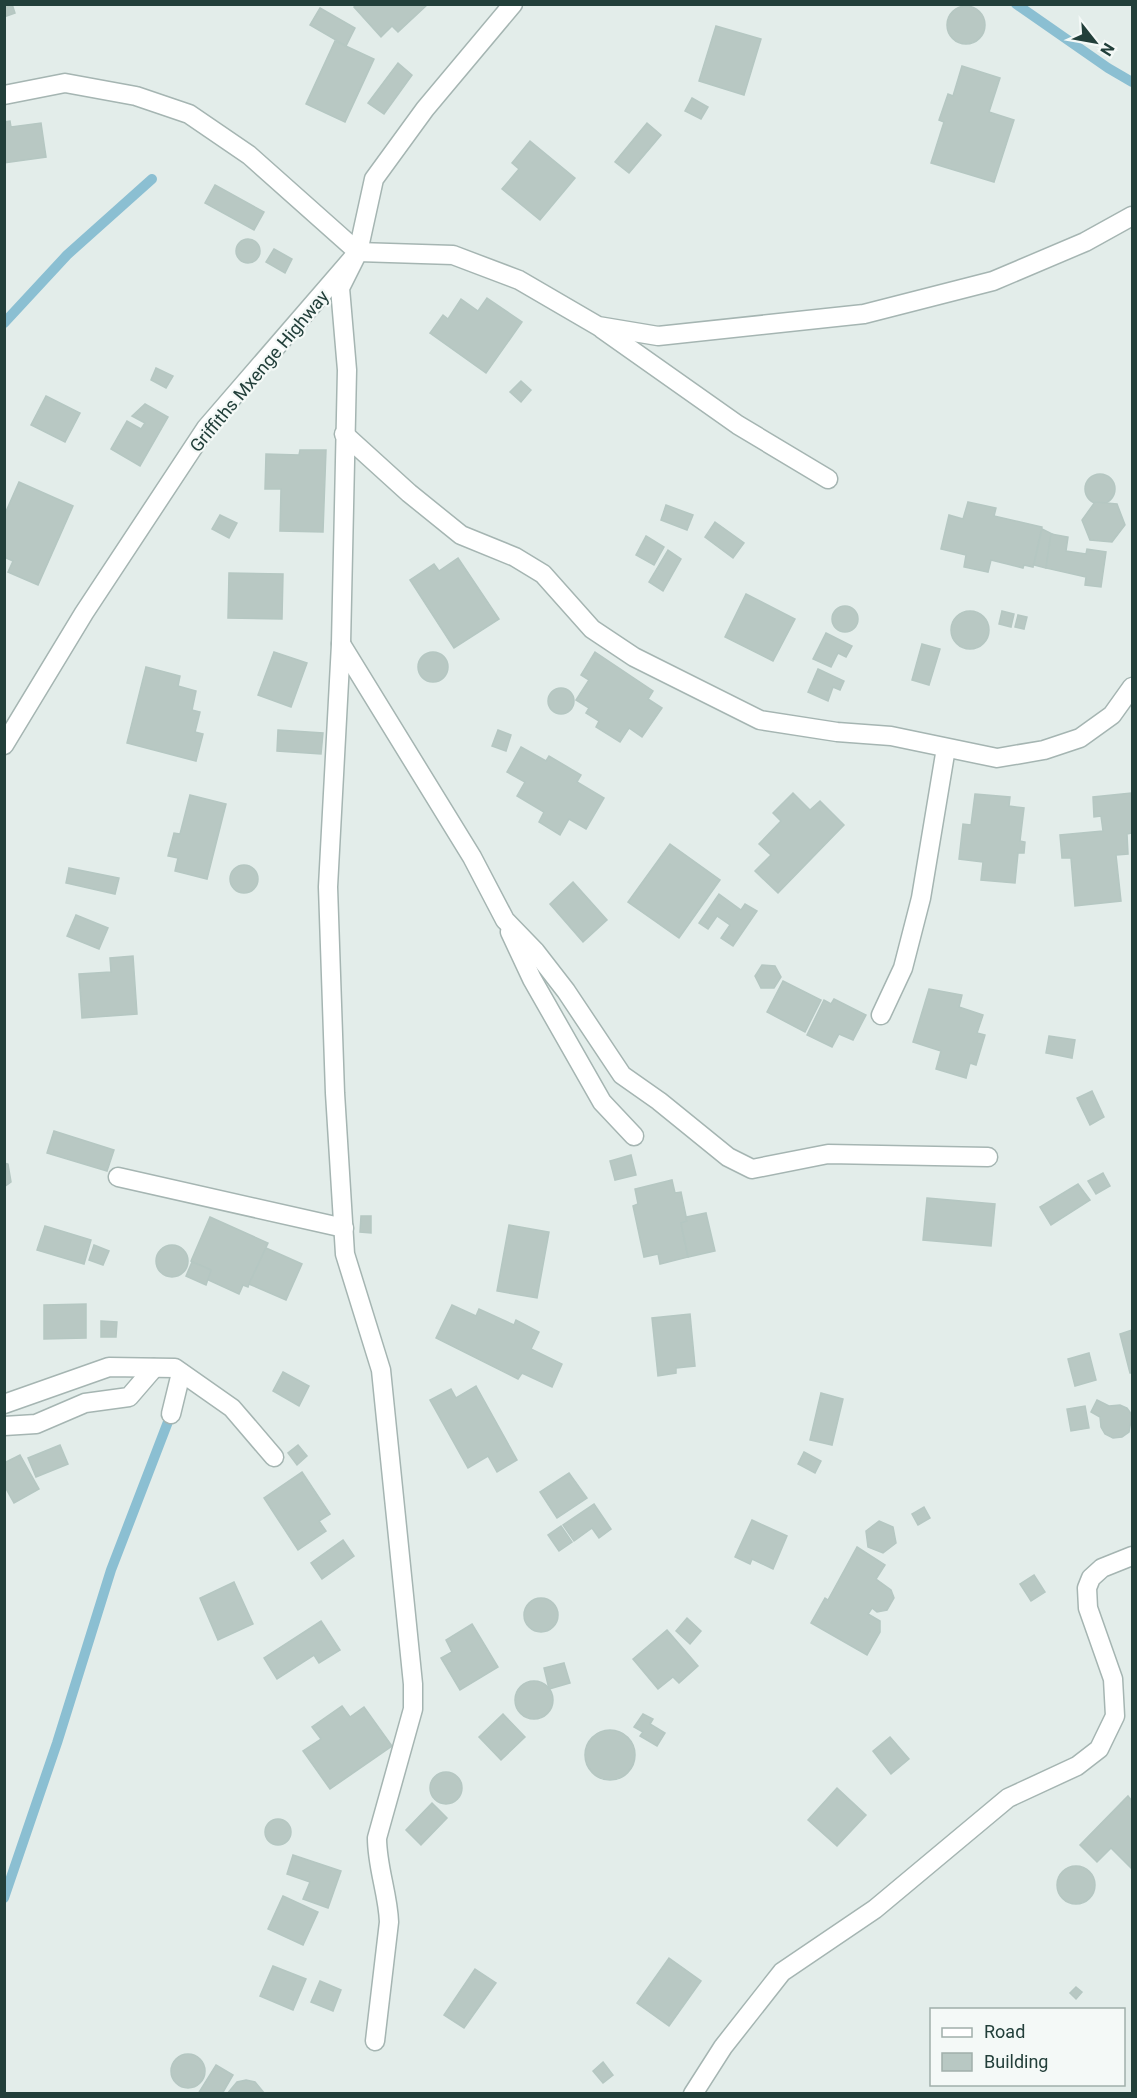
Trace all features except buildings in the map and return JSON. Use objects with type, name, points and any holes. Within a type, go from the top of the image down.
[{"type":"street","name":"Griffiths Mxenge Highway","points":[[4,745],[84,613],[206,428],[358,252],[374,179],[425,109],[504,9]]},
{"type":"street","points":[[4,94],[64,83],[136,96],[189,114],[249,155],[358,252],[453,255],[519,280],[597,326],[738,425],[828,479]]},
{"type":"street","points":[[597,326],[658,336],[864,314],[993,281],[1086,242],[1132,216]]},
{"type":"street","points":[[358,252],[340,288],[347,370],[341,644],[328,887],[345,1254],[381,1370],[413,1684],[413,1709],[377,1838],[377,1858],[389,1905],[389,1922],[375,2041]]},
{"type":"street","points":[[344,434],[461,535],[515,557],[543,574],[592,629],[634,657],[760,720],[837,732],[891,735],[998,758],[1044,750],[1080,738],[1112,715],[1132,687]]},
{"type":"street","points":[[341,644],[472,857],[505,920],[532,979],[586,1076],[602,1102],[634,1136]]},
{"type":"street","points":[[881,1015],[903,968],[921,898],[946,748]]},
{"type":"street","points":[[505,920],[535,951],[566,991],[622,1075],[659,1101],[728,1157],[752,1169],[828,1154],[988,1157]]},
{"type":"street","points":[[118,1177],[344,1228]]},
{"type":"street","points":[[4,1404],[109,1367],[175,1368],[232,1408],[274,1457]]},
{"type":"street","points":[[4,1426],[36,1424],[85,1403],[129,1397],[154,1368]]},
{"type":"street","points":[[171,1414],[181,1373]]},
{"type":"street","points":[[693,2094],[723,2047],[782,1972],[875,1909],[1008,1798],[1077,1766],[1098,1749],[1115,1716],[1113,1679],[1088,1608],[1087,1588],[1091,1578],[1102,1568],[1132,1556]]},
{"type":"waterway","points":[[1016,4],[1132,82]]},
{"type":"waterway","points":[[4,323],[67,255],[152,179]]},
{"type":"waterway","points":[[4,1898],[57,1743],[111,1570],[171,1414]]}]
